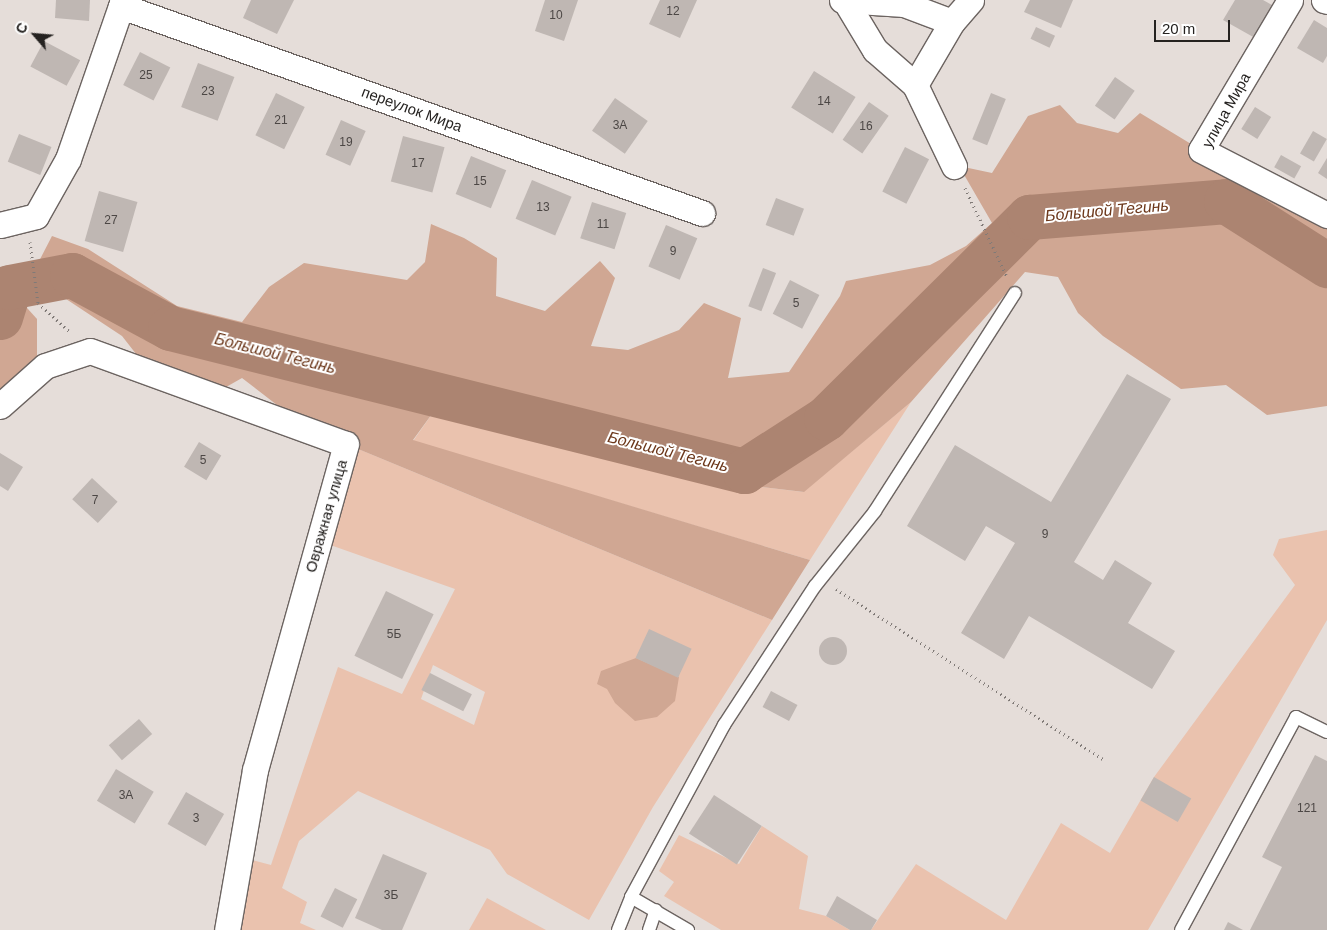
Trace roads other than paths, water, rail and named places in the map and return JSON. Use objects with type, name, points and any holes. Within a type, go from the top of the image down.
[{"type":"street","points":[[916,84],[952,22],[971,0]]},
{"type":"street","name":"улица Мира","points":[[1290,0],[1201,150],[1327,214]]},
{"type":"street","points":[[844,1],[904,4],[952,22]]},
{"type":"street","points":[[844,1],[875,50],[916,84],[954,166]]},
{"type":"street","name":"переулок Мира","points":[[0,225],[36,216],[68,159],[122,3],[702,213]]},
{"type":"street","name":"Овражная улица","points":[[0,406],[45,366],[90,351],[346,444],[255,770],[227,930]]},
{"type":"lane","points":[[618,930],[631,897],[724,725],[820,579],[876,511],[1015,293]]},
{"type":"lane","points":[[1181,930],[1296,716],[1327,732]]},
{"type":"lane","points":[[631,897],[688,930]]},
{"type":"lane","points":[[649,930],[656,910]]},
{"type":"waterway","name":"Большой Тегинь","points":[[0,317],[9,287],[72,275],[170,328],[744,471],[826,418],[1029,217],[1226,201],[1327,265]]}]
